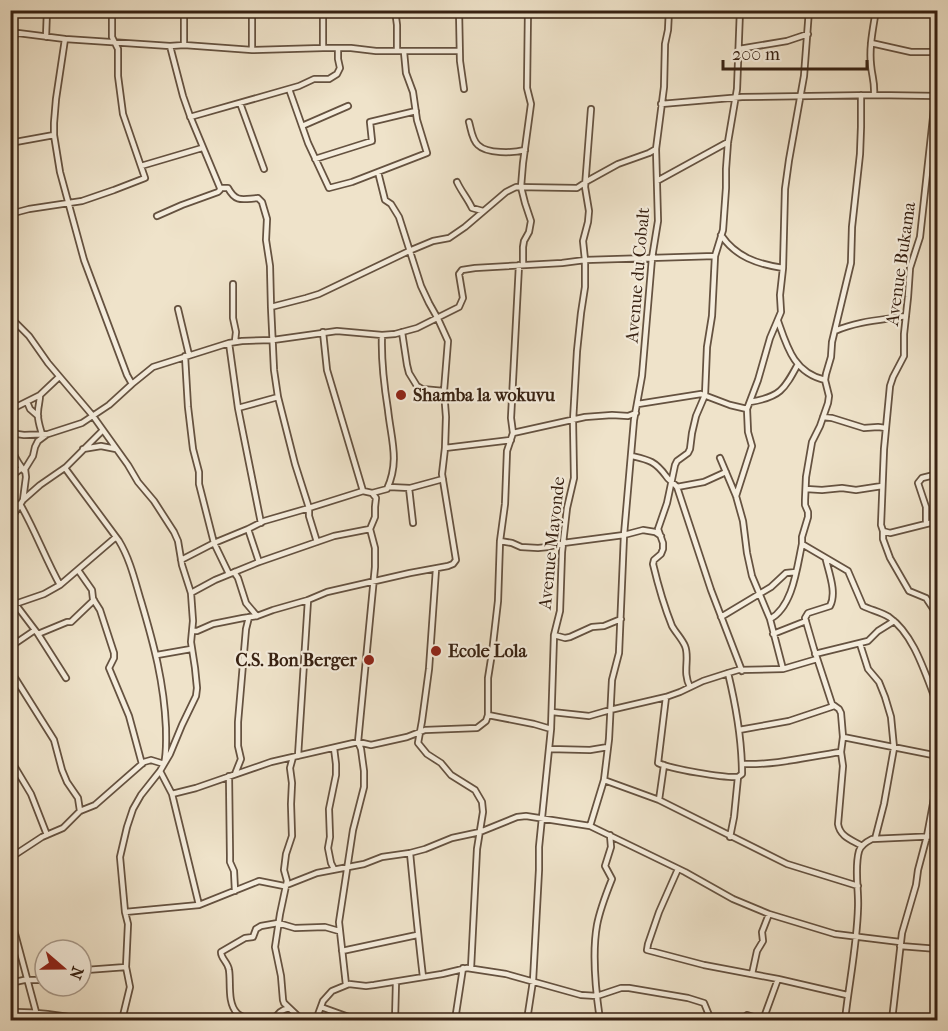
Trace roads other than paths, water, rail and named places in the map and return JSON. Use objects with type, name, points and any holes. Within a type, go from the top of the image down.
[{"type":"street","points":[[46,37],[47,10]]},
{"type":"street","points":[[10,214],[68,204],[145,179],[146,176],[123,114],[119,87],[118,49],[112,37],[112,10]]},
{"type":"street","points":[[184,10],[184,45]]},
{"type":"street","points":[[252,10],[252,50]]},
{"type":"street","points":[[323,10],[323,48]]},
{"type":"street","points":[[394,10],[397,25],[397,51]]},
{"type":"street","points":[[459,10],[459,51],[464,89]]},
{"type":"street","points":[[172,794],[271,762],[358,742],[371,745],[382,744],[425,730],[477,728],[486,721],[488,678],[495,635],[507,451],[513,434],[512,406],[521,265],[524,241],[531,221],[521,187],[531,104],[527,88],[528,10]]},
{"type":"street","name":"Avenue du Cobalt","points":[[590,826],[604,780],[612,680],[619,653],[624,535],[636,413],[645,353],[652,258],[659,212],[656,149],[664,87],[669,10]]},
{"type":"street","points":[[690,687],[686,673],[685,647],[668,617],[653,564],[663,549],[658,529],[667,504],[676,460],[688,453],[690,449],[696,416],[705,395],[715,256],[721,235],[728,142],[735,98],[740,10]]},
{"type":"street","points":[[736,496],[752,446],[748,432],[747,410],[770,338],[781,312],[785,189],[804,76],[809,10]]},
{"type":"street","points":[[874,95],[871,43],[876,10]]},
{"type":"street","points":[[10,68],[13,32],[65,39],[252,50],[338,48],[404,52],[459,51]]},
{"type":"street","points":[[739,49],[787,41],[808,34]]},
{"type":"street","points":[[65,39],[56,99],[54,135],[60,172],[84,260],[132,384]]},
{"type":"street","points":[[871,43],[911,51],[938,52]]},
{"type":"street","points":[[170,46],[190,117],[220,188]]},
{"type":"street","points":[[190,117],[300,86],[314,79],[329,79],[337,74],[340,68],[338,48]]},
{"type":"street","points":[[289,89],[315,159],[329,188],[352,182],[427,153],[413,92],[406,73],[404,52]]},
{"type":"street","name":"Avenue Bukama","points":[[938,72],[920,237],[910,268],[904,356],[890,386],[881,525],[890,558],[909,591],[926,598],[938,616]]},
{"type":"street","points":[[661,104],[800,95],[936,96]]},
{"type":"street","points":[[770,619],[785,604],[796,572],[808,512],[805,505],[812,442],[818,432],[829,396],[825,380],[850,263],[860,145],[861,95]]},
{"type":"street","points":[[240,103],[264,170]]},
{"type":"street","points":[[302,126],[348,106]]},
{"type":"street","name":"Avenue Mayonde","points":[[527,1020],[533,981],[539,847],[551,729],[554,635],[560,611],[567,508],[574,478],[573,421],[578,339],[585,286],[583,241],[589,211],[585,196],[585,182],[591,109]]},
{"type":"street","points":[[315,159],[372,141],[370,122],[416,111]]},
{"type":"street","points":[[469,122],[475,141],[480,147],[514,153],[525,150]]},
{"type":"street","points":[[10,143],[54,135]]},
{"type":"street","points":[[657,182],[728,142]]},
{"type":"street","points":[[141,166],[202,148]]},
{"type":"street","points":[[271,307],[319,294],[433,241],[449,238],[506,192],[516,187],[577,188],[618,164],[656,149]]},
{"type":"street","points":[[192,631],[213,624],[257,616],[327,592],[436,569],[453,564],[456,560],[442,469],[446,448],[444,391],[448,344],[421,286],[399,217],[391,204],[385,200],[378,172]]},
{"type":"street","points":[[457,182],[472,208],[483,212]]},
{"type":"street","points":[[157,216],[218,192],[220,188]]},
{"type":"street","points":[[220,188],[228,188],[231,195],[239,200],[258,198],[262,201],[267,219],[266,240],[270,266],[274,370],[278,397],[317,542]]},
{"type":"street","points":[[721,235],[741,255],[783,268]]},
{"type":"street","points":[[60,585],[21,502],[26,477],[12,453],[10,435],[45,434],[75,426],[109,405],[153,367],[229,343],[273,340],[323,332],[348,331],[381,335],[417,328],[461,305],[463,298],[459,274],[461,271],[585,260],[715,256]]},
{"type":"street","points":[[233,284],[235,342]]},
{"type":"street","points":[[178,309],[187,356],[188,407],[193,449],[214,543],[232,573],[238,578],[246,603],[257,616]]},
{"type":"street","points":[[10,316],[29,336],[59,377],[93,416],[138,482],[154,501],[174,532],[191,592],[193,621],[191,649],[195,668],[196,696],[170,754],[138,800],[127,826],[120,862],[128,928],[126,968],[130,987],[122,1020]]},
{"type":"street","points":[[835,331],[861,322],[906,316]]},
{"type":"street","points":[[778,321],[790,353],[798,364],[804,371],[825,380]]},
{"type":"street","points":[[323,332],[327,370],[363,491]]},
{"type":"street","points":[[402,332],[407,365],[417,386],[422,389],[444,391]]},
{"type":"street","points":[[381,335],[383,376],[395,457],[389,487]]},
{"type":"street","points":[[229,343],[238,408],[261,523]]},
{"type":"street","points":[[750,402],[766,399],[778,393],[798,364]]},
{"type":"street","points":[[10,413],[16,407],[40,395],[59,377]]},
{"type":"street","points":[[638,404],[686,398],[697,394],[747,410]]},
{"type":"street","points":[[40,395],[38,417],[45,434]]},
{"type":"street","points":[[238,408],[278,397]]},
{"type":"street","points":[[27,402],[38,417]]},
{"type":"street","points":[[513,434],[585,417],[628,416],[636,413]]},
{"type":"street","points":[[823,417],[864,428],[886,428]]},
{"type":"street","points":[[10,520],[21,502],[64,468],[103,430]]},
{"type":"street","points":[[10,477],[23,470],[33,456],[38,441],[45,434]]},
{"type":"street","points":[[446,448],[511,440]]},
{"type":"street","points":[[83,449],[100,446],[116,448]]},
{"type":"street","points":[[632,456],[646,458],[654,463],[677,487],[699,556],[742,670]]},
{"type":"street","points":[[720,458],[736,496],[755,585],[770,619],[783,669]]},
{"type":"street","points":[[64,468],[116,537],[131,567],[157,655],[163,690],[167,753],[164,764]]},
{"type":"street","points":[[677,487],[704,482],[726,472]]},
{"type":"street","points":[[926,524],[926,507],[918,483],[922,478],[938,474]]},
{"type":"street","points":[[181,560],[264,521],[363,491],[386,490],[389,487],[409,488],[443,479]]},
{"type":"street","points":[[806,489],[856,490],[882,486]]},
{"type":"street","points":[[409,488],[413,523]]},
{"type":"street","points":[[346,985],[339,931],[340,911],[353,830],[364,788],[364,771],[358,742],[375,567],[375,548],[370,529],[375,517],[376,498],[372,492]]},
{"type":"street","points":[[883,531],[890,533],[938,521]]},
{"type":"street","points":[[248,529],[259,562]]},
{"type":"street","points":[[191,592],[259,562],[334,536],[370,529]]},
{"type":"street","points":[[500,541],[521,547],[548,548],[563,543],[647,530],[661,537]]},
{"type":"street","points":[[15,604],[44,594],[60,585],[116,537]]},
{"type":"street","points":[[802,544],[848,571],[863,606],[886,615],[908,636],[938,706]]},
{"type":"street","points":[[826,560],[833,593],[832,601],[830,606],[805,616],[829,694],[834,706],[841,713],[843,766],[838,830],[862,846]]},
{"type":"street","points":[[436,569],[429,669],[418,743],[451,775],[475,790],[483,807],[477,849],[471,968]]},
{"type":"street","points":[[78,570],[92,590],[114,652],[109,668],[129,716],[142,764]]},
{"type":"street","points":[[721,617],[771,587],[786,573],[796,572]]},
{"type":"street","points":[[10,597],[37,632],[66,678]]},
{"type":"street","points":[[10,647],[37,632],[71,622],[94,600]]},
{"type":"street","points":[[302,1020],[283,1000],[281,976],[275,951],[286,884],[284,870],[286,850],[292,836],[290,768],[296,757],[308,600]]},
{"type":"street","points":[[235,891],[234,871],[230,862],[232,775],[241,759],[238,746],[238,722],[249,617]]},
{"type":"street","points":[[554,635],[570,637],[592,627],[603,626],[621,619]]},
{"type":"street","points":[[773,634],[806,621]]},
{"type":"street","points":[[552,712],[589,716],[666,697],[728,672],[783,669],[828,650],[868,641],[878,631],[894,621]]},
{"type":"street","points":[[860,644],[868,669],[879,682],[885,697],[891,717],[894,748],[875,839]]},
{"type":"street","points":[[157,655],[191,649]]},
{"type":"street","points":[[10,670],[54,740],[62,770],[78,798],[80,812]]},
{"type":"street","points":[[728,672],[736,706],[742,764],[742,774],[738,777],[730,837]]},
{"type":"street","points":[[666,697],[658,762],[664,765],[738,777]]},
{"type":"street","points":[[739,730],[789,721],[834,706]]},
{"type":"street","points":[[488,715],[551,729]]},
{"type":"street","points":[[843,737],[938,756]]},
{"type":"street","points":[[549,749],[590,750],[608,747]]},
{"type":"street","points":[[334,748],[336,775],[329,809],[328,848],[334,870]]},
{"type":"street","points":[[742,764],[785,762],[841,752]]},
{"type":"street","points":[[139,755],[164,764]]},
{"type":"street","points":[[10,759],[31,794],[46,835]]},
{"type":"street","points":[[10,858],[46,835],[63,828],[80,812],[95,805],[149,760]]},
{"type":"street","points":[[659,800],[664,765]]},
{"type":"street","points":[[160,771],[172,794],[199,905]]},
{"type":"street","points":[[892,1020],[903,927],[915,891],[938,777]]},
{"type":"street","points":[[604,780],[659,800],[787,864],[858,886]]},
{"type":"street","points":[[125,912],[199,905],[261,881],[282,886],[316,873],[364,864],[382,857],[410,853],[526,816],[590,826],[678,869],[725,896],[769,914],[836,934],[938,950]]},
{"type":"street","points":[[600,1020],[595,975],[596,937],[603,903],[612,879],[605,866],[611,847],[610,835]]},
{"type":"street","points":[[844,1020],[858,908],[858,859],[862,846],[875,839],[938,836]]},
{"type":"street","points":[[410,853],[423,977]]},
{"type":"street","points":[[678,869],[659,912],[647,949],[704,965],[848,995]]},
{"type":"street","points":[[752,974],[769,914]]},
{"type":"street","points":[[10,915],[36,1012]]},
{"type":"street","points":[[250,1020],[238,1014],[233,1008],[229,970],[221,952],[245,938],[253,937],[258,927],[278,923],[295,928],[325,927],[339,931]]},
{"type":"street","points":[[342,951],[417,935]]},
{"type":"street","points":[[93,970],[126,968]]},
{"type":"street","points":[[463,968],[456,1018],[478,1020]]},
{"type":"street","points":[[316,1020],[328,993],[346,985],[366,986],[396,982],[471,968],[506,974],[581,995],[597,996],[625,988],[687,998],[704,1003],[713,1020]]},
{"type":"street","points":[[743,1020],[747,1015],[763,1020],[778,979]]},
{"type":"street","points":[[10,983],[33,980]]},
{"type":"street","points":[[395,1020],[396,982]]},
{"type":"street","points":[[321,1007],[357,1020]]},
{"type":"street","points":[[274,1020],[282,1010],[289,1008]]},
{"type":"street","points":[[10,1012],[36,1012],[85,1020]]},
{"type":"street","points":[[935,1020],[938,1013]]},
{"type":"place","name":"Shamba la wokuvu","points":[[401,395]]},
{"type":"place","name":"Ecole Lola","points":[[436,651]]},
{"type":"place","name":"C.S. Bon Berger","points":[[369,660]]}]
